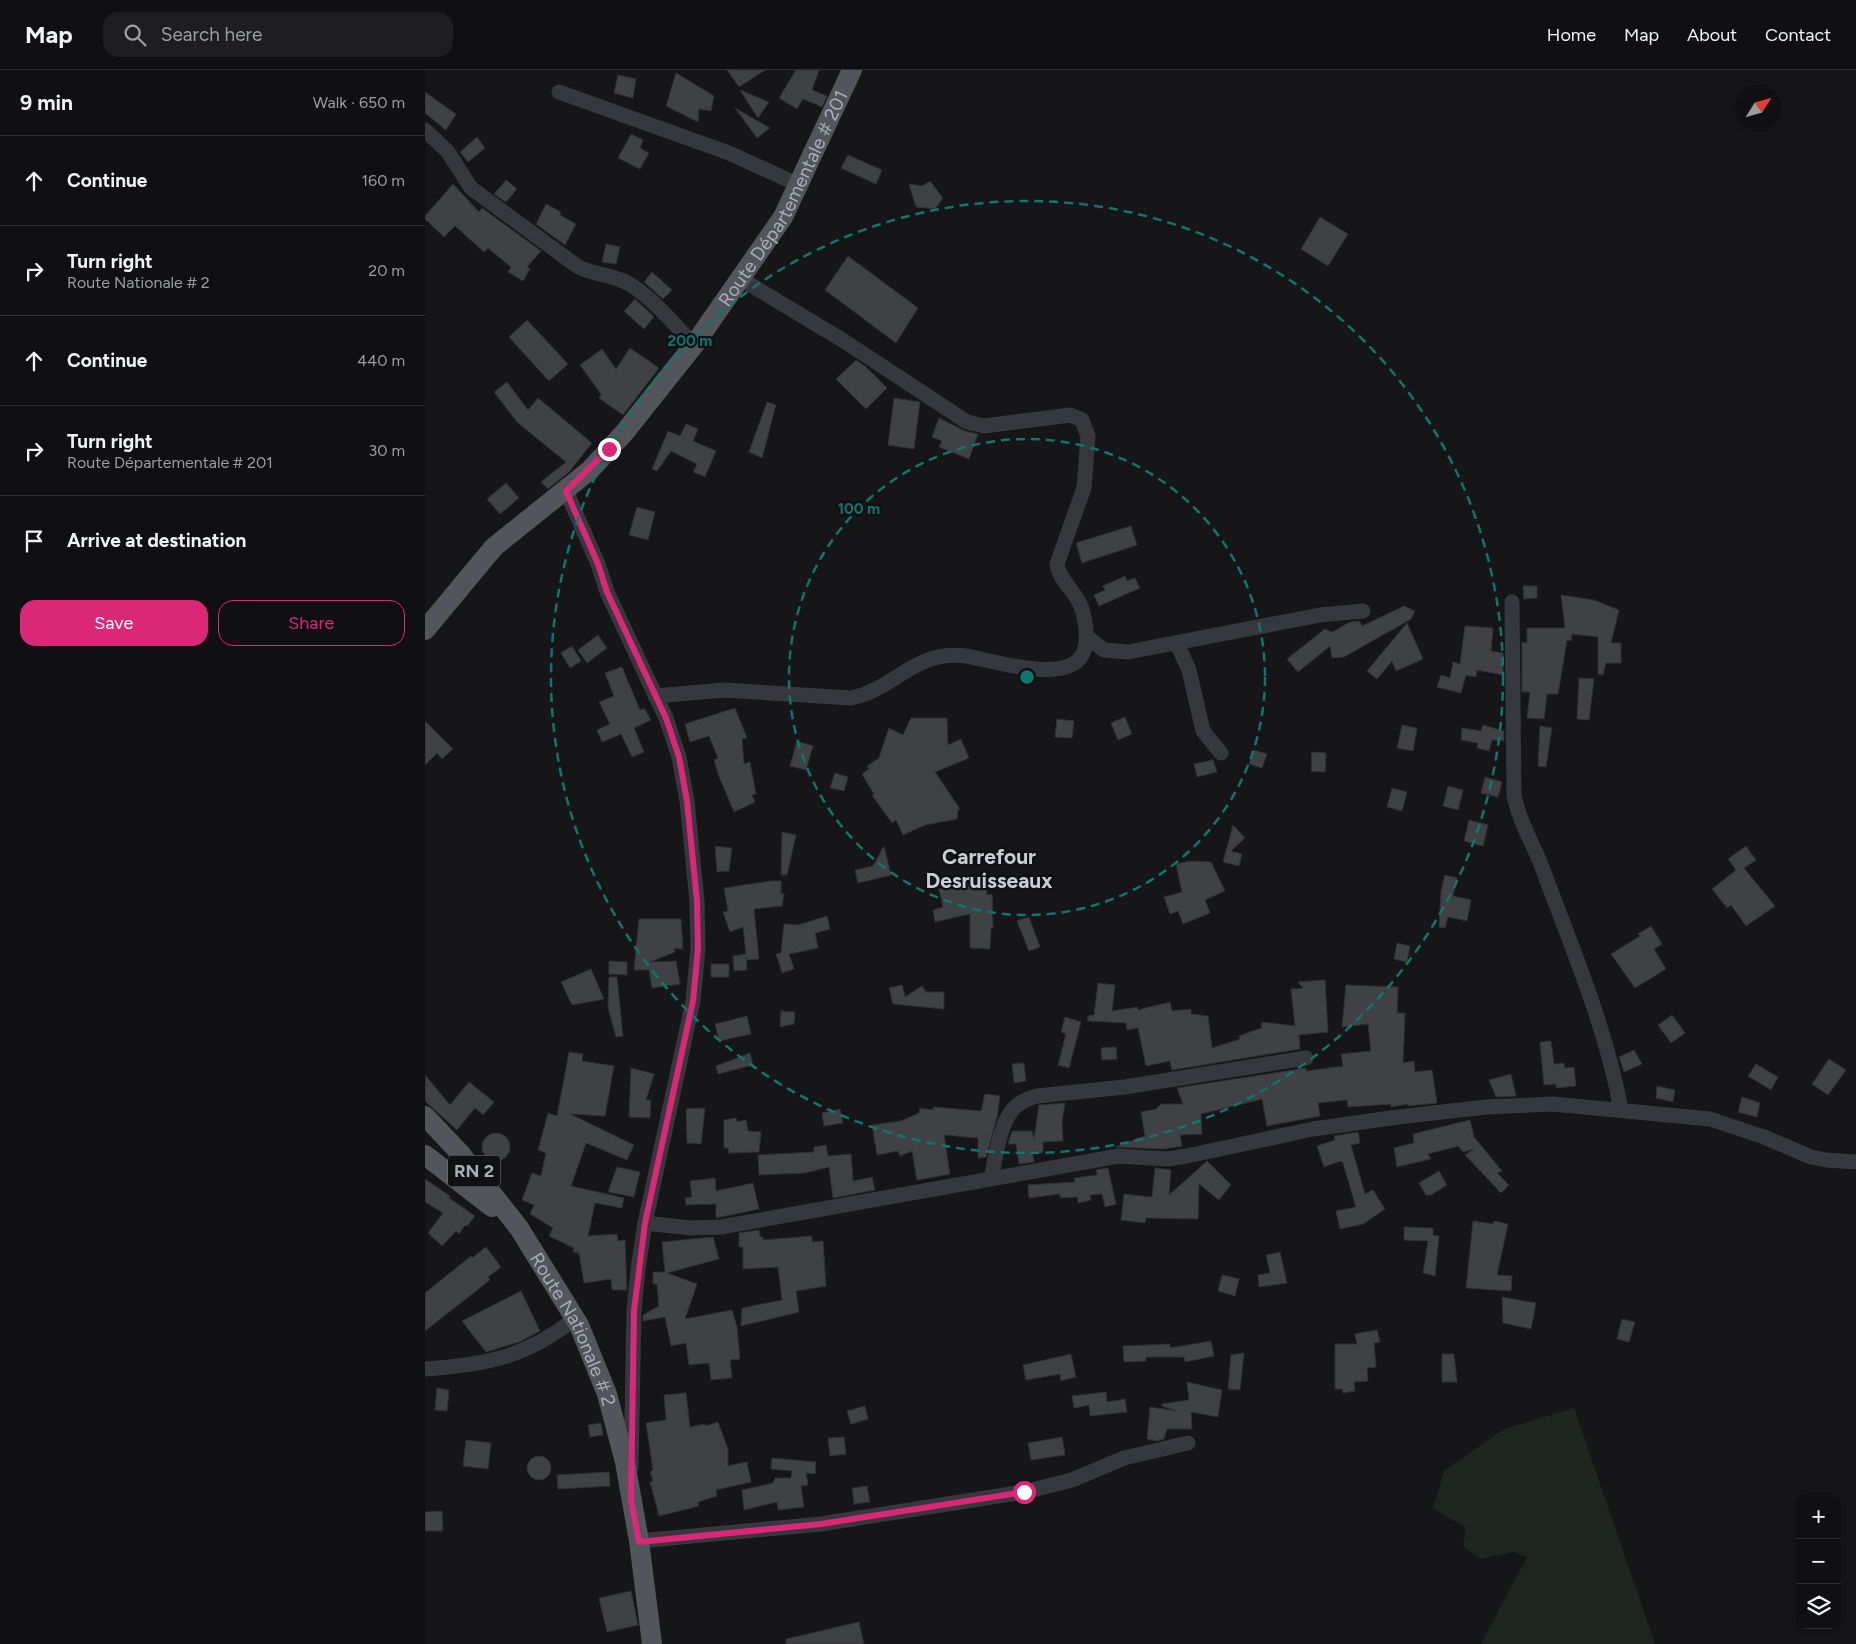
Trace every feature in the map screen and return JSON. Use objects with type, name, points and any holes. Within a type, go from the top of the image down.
[{"type":"main road","name":"Route Départementale # 201","points":[[425,630],[494,547],[590,470],[624,433],[694,345],[783,216],[852,70]]},
{"type":"main road","name":"Route Nationale # 2","points":[[425,1116],[459,1153],[519,1228],[575,1318],[607,1394],[625,1462],[639,1542],[652,1644]]},
{"type":"main road","name":"Route Nationale # 2","points":[[425,1156],[519,1228]]},
{"type":"street","points":[[559,92],[729,153],[799,185]]},
{"type":"street","points":[[425,130],[448,152],[471,188],[577,266],[590,273],[621,280],[631,285],[655,304],[694,345]]},
{"type":"street","points":[[655,696],[724,690],[851,698],[864,696],[879,689],[913,666],[928,659],[965,656],[1029,670],[1068,666],[1081,657],[1087,636],[1080,604],[1060,573],[1057,564],[1084,488],[1088,436],[1082,420],[1070,415],[984,426],[967,422],[844,340],[741,279]]},
{"type":"street","points":[[566,491],[598,564],[607,592],[666,718],[679,757],[687,801],[697,901],[698,949],[693,1001],[645,1223],[634,1311],[631,1500]]},
{"type":"street","points":[[1512,602],[1514,796],[1519,818],[1539,858],[1591,1001],[1616,1080],[1621,1110]]},
{"type":"street","points":[[1087,636],[1104,650],[1115,652],[1145,650],[1320,616],[1363,611]]},
{"type":"street","points":[[1177,644],[1189,670],[1203,731],[1221,753]]},
{"type":"street","points":[[991,1179],[1005,1126],[1017,1105],[1026,1100],[1037,1096],[1125,1087],[1306,1058]]},
{"type":"street","points":[[645,1223],[691,1228],[721,1227],[1119,1156],[1167,1158],[1187,1156],[1313,1129],[1486,1107],[1553,1104],[1710,1118],[1764,1137],[1811,1157],[1856,1162]]},
{"type":"street","points":[[425,1369],[455,1367],[513,1356],[545,1341],[575,1318]]},
{"type":"street","points":[[639,1542],[821,1524],[1024,1492],[1072,1480],[1124,1458],[1188,1443]]},
{"type":"shaded area","points":[[1574,1408],[1655,1644],[1481,1644],[1527,1557],[1513,1552],[1480,1559],[1463,1546],[1466,1528],[1433,1508],[1444,1471],[1504,1429]]},
{"type":"building","points":[[727,70],[765,70],[739,87]]},
{"type":"building","points":[[796,70],[819,70],[812,90],[827,96],[822,107],[803,99],[797,109],[779,98]]},
{"type":"building","points":[[676,73],[714,96],[711,111],[699,109],[698,122],[666,106]]},
{"type":"building","points":[[618,75],[636,79],[633,98],[614,93]]},
{"type":"building","points":[[740,90],[769,102],[758,118]]},
{"type":"building","points":[[425,92],[456,114],[446,130],[425,113]]},
{"type":"building","points":[[735,108],[770,128],[757,138]]},
{"type":"building","points":[[631,134],[643,140],[640,148],[649,153],[640,169],[618,158]]},
{"type":"building","points":[[477,137],[485,148],[468,162],[460,152]]},
{"type":"building","points":[[848,155],[882,170],[876,184],[841,168]]},
{"type":"building","points":[[506,180],[517,189],[506,202],[494,194]]},
{"type":"building","points":[[930,181],[943,198],[935,209],[916,207],[909,184],[922,186]]},
{"type":"building","points":[[453,184],[479,212],[482,208],[541,251],[527,267],[530,269],[523,281],[508,272],[511,267],[488,248],[484,252],[455,226],[444,237],[425,219],[425,216]]},
{"type":"building","points":[[546,204],[561,212],[560,215],[576,224],[565,245],[536,224]]},
{"type":"building","points":[[1320,217],[1348,234],[1328,266],[1301,249]]},
{"type":"building","points":[[606,244],[620,247],[616,264],[602,262]]},
{"type":"building","points":[[848,256],[918,308],[896,343],[825,290]]},
{"type":"building","points":[[652,272],[672,290],[663,299],[644,282]]},
{"type":"building","points":[[635,299],[654,317],[644,329],[624,311]]},
{"type":"building","points":[[527,320],[568,364],[549,381],[509,337]]},
{"type":"building","points":[[630,348],[659,368],[623,415],[599,398],[601,394],[580,365],[602,349],[616,369]]},
{"type":"building","points":[[856,360],[866,367],[887,388],[866,409],[836,379]]},
{"type":"building","points":[[507,382],[528,410],[538,398],[592,443],[569,472],[548,489],[541,482],[566,462],[517,422],[494,392]]},
{"type":"building","points":[[894,398],[920,402],[914,449],[888,445]]},
{"type":"building","points":[[767,402],[776,405],[762,458],[749,452]]},
{"type":"building","points":[[939,418],[965,431],[978,434],[969,459],[939,447],[942,441],[932,437]]},
{"type":"building","points":[[686,424],[698,429],[693,441],[716,451],[705,477],[693,472],[697,464],[671,451],[657,471],[652,469],[668,431],[680,436]]},
{"type":"building","points":[[506,483],[519,498],[500,514],[487,499]]},
{"type":"building","points":[[637,507],[655,512],[648,540],[629,535]]},
{"type":"building","points":[[1131,526],[1137,545],[1082,563],[1076,543]]},
{"type":"building","points":[[1125,576],[1127,581],[1135,578],[1140,588],[1099,606],[1094,595],[1105,590],[1103,586]]},
{"type":"building","points":[[1523,586],[1537,586],[1537,598],[1524,599]]},
{"type":"building","points":[[1561,595],[1594,600],[1619,610],[1611,643],[1621,643],[1621,663],[1606,663],[1603,675],[1598,674],[1598,637],[1572,634],[1571,641],[1567,640],[1558,694],[1547,694],[1544,719],[1527,718],[1530,692],[1522,692],[1522,642],[1527,643],[1527,628],[1565,628]]},
{"type":"building","points":[[1404,606],[1415,611],[1411,619],[1344,657],[1332,658],[1330,646],[1298,672],[1287,659],[1325,629],[1332,632],[1350,622],[1359,621],[1362,626]]},
{"type":"building","points":[[1407,623],[1423,659],[1396,671],[1392,661],[1377,679],[1367,671]]},
{"type":"building","points":[[1465,626],[1493,628],[1491,651],[1503,653],[1503,675],[1477,670],[1476,677],[1466,675],[1461,693],[1437,687],[1441,675],[1450,678],[1453,662],[1460,664]]},
{"type":"building","points":[[598,635],[607,648],[587,663],[578,650]]},
{"type":"building","points":[[572,646],[581,661],[570,668],[561,653]]},
{"type":"building","points":[[622,667],[640,710],[644,708],[651,720],[634,728],[644,752],[632,757],[621,734],[602,742],[597,730],[610,724],[599,702],[614,696],[605,673]]},
{"type":"building","points":[[1579,678],[1594,679],[1589,720],[1577,719]]},
{"type":"building","points":[[735,708],[747,738],[742,739],[744,764],[750,762],[756,794],[752,795],[755,802],[734,812],[718,774],[714,760],[718,758],[709,736],[690,742],[685,724]]},
{"type":"building","points":[[1125,717],[1132,734],[1118,740],[1111,723]]},
{"type":"building","points":[[911,718],[947,718],[948,745],[961,739],[969,758],[935,772],[960,809],[958,810],[957,819],[925,825],[903,835],[896,820],[892,823],[872,795],[874,794],[862,774],[869,769],[867,766],[879,758],[889,728],[903,735]]},
{"type":"building","points":[[1057,719],[1074,721],[1072,738],[1055,737]]},
{"type":"building","points":[[425,721],[453,749],[442,759],[437,753],[425,765]]},
{"type":"building","points":[[1402,725],[1417,728],[1413,751],[1397,748]]},
{"type":"building","points":[[1483,725],[1504,731],[1504,741],[1492,740],[1489,751],[1477,748],[1478,743],[1461,740],[1462,728],[1481,731]]},
{"type":"building","points":[[1540,726],[1552,728],[1546,767],[1538,766]]},
{"type":"building","points":[[797,741],[813,746],[806,770],[790,766]]},
{"type":"building","points":[[1254,750],[1267,754],[1262,768],[1249,764]]},
{"type":"building","points":[[1312,752],[1326,753],[1325,772],[1311,771]]},
{"type":"building","points":[[1213,760],[1217,772],[1197,777],[1194,764]]},
{"type":"building","points":[[835,773],[848,777],[844,791],[830,788]]},
{"type":"building","points":[[1485,777],[1502,782],[1498,797],[1481,793]]},
{"type":"building","points":[[1448,786],[1463,790],[1458,810],[1443,806]]},
{"type":"building","points":[[1392,788],[1407,792],[1402,811],[1387,807]]},
{"type":"building","points":[[1469,820],[1488,825],[1483,846],[1464,841]]},
{"type":"building","points":[[1233,825],[1245,838],[1231,851],[1242,854],[1239,866],[1223,862]]},
{"type":"building","points":[[782,832],[796,835],[787,875],[781,875]]},
{"type":"building","points":[[715,846],[732,848],[729,871],[717,872]]},
{"type":"building","points":[[884,846],[891,875],[858,883],[855,870],[873,866]]},
{"type":"building","points":[[1746,846],[1756,860],[1744,868],[1775,906],[1746,926],[1731,905],[1727,908],[1712,889],[1736,870],[1728,859]]},
{"type":"building","points":[[1190,861],[1211,862],[1225,891],[1205,900],[1210,913],[1183,924],[1178,911],[1170,914],[1164,897],[1182,892],[1176,864]]},
{"type":"building","points":[[1445,875],[1457,878],[1453,896],[1471,900],[1467,921],[1448,917],[1445,928],[1439,927],[1441,891]]},
{"type":"building","points":[[781,881],[781,894],[784,894],[782,906],[754,909],[759,959],[746,960],[747,970],[734,971],[733,956],[746,954],[743,927],[730,932],[723,912],[728,911],[724,888]]},
{"type":"building","points":[[962,884],[963,886],[986,884],[987,895],[992,894],[993,928],[991,928],[990,949],[970,948],[970,914],[935,922],[933,910],[943,907],[939,889]]},
{"type":"building","points":[[827,916],[830,929],[815,933],[818,948],[789,954],[794,969],[782,973],[776,954],[781,953],[784,924],[798,925]]},
{"type":"building","points":[[1029,917],[1040,947],[1029,951],[1017,921]]},
{"type":"building","points":[[639,919],[681,919],[683,949],[674,948],[675,952],[650,962],[676,961],[680,984],[652,988],[649,970],[634,970]]},
{"type":"building","points":[[1651,926],[1662,944],[1654,949],[1666,969],[1635,988],[1611,954],[1640,936],[1638,934]]},
{"type":"building","points":[[1397,943],[1410,946],[1407,962],[1394,959]]},
{"type":"building","points":[[609,961],[627,962],[627,975],[609,974]]},
{"type":"building","points":[[711,964],[729,964],[729,977],[711,977]]},
{"type":"building","points":[[591,969],[604,999],[572,1005],[561,982]]},
{"type":"building","points":[[609,977],[617,977],[623,1036],[616,1037],[608,1008]]},
{"type":"building","points":[[1325,980],[1328,1032],[1299,1035],[1300,1049],[1172,1070],[1170,1061],[1146,1066],[1138,1028],[1127,1030],[1126,1023],[1088,1021],[1088,1016],[1094,1015],[1098,983],[1115,985],[1112,1011],[1138,1007],[1138,1010],[1170,1002],[1172,1011],[1191,1009],[1191,1014],[1208,1016],[1212,1048],[1240,1039],[1239,1036],[1261,1028],[1262,1022],[1295,1026],[1291,989],[1303,988],[1298,982]]},
{"type":"building","points":[[902,985],[905,997],[922,986],[926,992],[944,992],[944,1009],[893,1004],[889,988]]},
{"type":"building","points":[[1346,985],[1398,987],[1397,1013],[1405,1013],[1403,1063],[1414,1061],[1415,1072],[1432,1070],[1437,1103],[1408,1106],[1408,1104],[1391,1107],[1391,1104],[1348,1107],[1347,1100],[1318,1103],[1320,1116],[1267,1126],[1262,1099],[1201,1114],[1202,1134],[1180,1135],[1182,1146],[1164,1149],[1115,1147],[1145,1136],[1141,1112],[1156,1109],[1161,1104],[1183,1104],[1177,1088],[1306,1068],[1306,1071],[1343,1066],[1341,1054],[1371,1051],[1368,1024],[1342,1027]]},
{"type":"building","points":[[781,1011],[795,1012],[794,1024],[780,1027]]},
{"type":"building","points":[[1672,1015],[1685,1033],[1671,1043],[1658,1025]]},
{"type":"building","points":[[747,1016],[751,1034],[719,1041],[715,1024]]},
{"type":"building","points":[[1065,1017],[1081,1022],[1069,1068],[1058,1065],[1066,1034],[1061,1032]]},
{"type":"building","points":[[1551,1041],[1554,1064],[1564,1063],[1565,1068],[1574,1067],[1576,1086],[1556,1088],[1556,1084],[1544,1085],[1540,1042]]},
{"type":"building","points":[[1116,1047],[1117,1059],[1102,1060],[1101,1048]]},
{"type":"building","points":[[1634,1050],[1642,1064],[1624,1072],[1619,1057]]},
{"type":"building","points":[[569,1052],[583,1054],[582,1061],[614,1066],[605,1116],[570,1114],[634,1145],[627,1160],[586,1143],[571,1186],[624,1198],[622,1208],[595,1203],[588,1236],[617,1234],[618,1241],[625,1240],[627,1290],[612,1290],[611,1279],[584,1283],[579,1253],[573,1252],[574,1248],[549,1236],[553,1228],[530,1214],[534,1205],[522,1200],[532,1173],[541,1176],[546,1153],[538,1150],[548,1113],[557,1116]]},
{"type":"building","points":[[750,1053],[753,1065],[718,1074],[716,1066]]},
{"type":"building","points":[[1829,1059],[1846,1070],[1828,1095],[1812,1084]]},
{"type":"building","points":[[1024,1063],[1026,1081],[1014,1083],[1012,1064]]},
{"type":"building","points":[[1756,1064],[1778,1077],[1771,1090],[1748,1076]]},
{"type":"building","points":[[631,1068],[654,1074],[646,1100],[651,1100],[650,1118],[629,1117]]},
{"type":"building","points":[[1511,1074],[1516,1096],[1496,1097],[1489,1080]]},
{"type":"building","points":[[425,1075],[450,1105],[469,1082],[494,1102],[483,1115],[475,1108],[457,1130],[425,1101]]},
{"type":"building","points":[[1657,1086],[1675,1090],[1673,1102],[1656,1098]]},
{"type":"building","points":[[985,1094],[1000,1096],[997,1117],[986,1157],[978,1158],[978,1138],[944,1135],[950,1174],[917,1180],[912,1151],[900,1156],[898,1151],[877,1155],[872,1125],[901,1121],[919,1113],[920,1108],[933,1110],[933,1107],[981,1111]]},
{"type":"building","points":[[1742,1097],[1760,1103],[1757,1117],[1738,1112]]},
{"type":"building","points":[[1065,1103],[1062,1121],[1063,1141],[1043,1142],[1043,1153],[1032,1152],[1034,1162],[1019,1164],[1016,1144],[1008,1144],[1012,1131],[1032,1131],[1034,1139],[1039,1105]]},
{"type":"building","points":[[705,1108],[701,1144],[687,1143],[686,1109]]},
{"type":"building","points":[[840,1109],[843,1123],[824,1126],[822,1113]]},
{"type":"building","points":[[736,1118],[737,1122],[746,1120],[748,1131],[761,1132],[759,1152],[729,1153],[728,1148],[724,1148],[724,1120]]},
{"type":"building","points":[[1470,1120],[1474,1137],[1502,1171],[1497,1173],[1509,1185],[1501,1193],[1465,1155],[1474,1149],[1463,1152],[1458,1146],[1428,1154],[1431,1159],[1397,1167],[1394,1148],[1414,1143],[1413,1134]]},
{"type":"building","points":[[1358,1132],[1360,1143],[1351,1145],[1365,1194],[1373,1190],[1385,1209],[1363,1224],[1340,1229],[1336,1211],[1356,1207],[1343,1163],[1341,1161],[1324,1167],[1317,1146],[1335,1140],[1334,1136]]},
{"type":"building","points":[[496,1133],[506,1137],[510,1147],[506,1157],[496,1161],[486,1157],[482,1147],[486,1137]]},
{"type":"building","points":[[826,1145],[828,1156],[851,1154],[853,1181],[872,1177],[875,1190],[833,1198],[829,1167],[805,1173],[759,1175],[758,1155],[814,1152],[814,1147]]},
{"type":"building","points":[[1207,1161],[1231,1185],[1219,1200],[1199,1184],[1198,1219],[1146,1218],[1145,1223],[1121,1220],[1124,1194],[1152,1197],[1155,1168],[1171,1170],[1169,1195]]},
{"type":"building","points":[[617,1167],[640,1172],[634,1197],[608,1192]]},
{"type":"building","points":[[1108,1168],[1116,1204],[1105,1207],[1102,1194],[1090,1195],[1091,1200],[1078,1203],[1077,1197],[1060,1198],[1060,1194],[1029,1198],[1028,1185],[1075,1182],[1074,1178],[1097,1175],[1096,1170]]},
{"type":"building","points":[[1439,1171],[1447,1185],[1431,1195],[1426,1195],[1419,1183]]},
{"type":"building","points":[[715,1178],[716,1191],[753,1183],[759,1209],[716,1218],[716,1204],[686,1205],[685,1198],[692,1197],[690,1181]]},
{"type":"building","points":[[425,1179],[475,1216],[459,1234],[456,1231],[442,1246],[428,1233],[443,1213],[425,1202]]},
{"type":"building","points":[[1473,1221],[1493,1224],[1494,1221],[1508,1224],[1497,1275],[1512,1276],[1511,1291],[1466,1288]]},
{"type":"building","points":[[1404,1227],[1433,1228],[1433,1235],[1439,1236],[1435,1276],[1423,1273],[1428,1241],[1404,1240]]},
{"type":"building","points":[[759,1230],[760,1237],[763,1237],[763,1240],[812,1236],[812,1242],[823,1241],[826,1286],[796,1291],[799,1312],[741,1326],[742,1308],[782,1300],[778,1267],[743,1269],[743,1247],[739,1247],[739,1233]]},
{"type":"building","points":[[713,1237],[719,1259],[667,1273],[697,1284],[685,1319],[732,1310],[737,1327],[740,1359],[730,1360],[732,1378],[711,1380],[709,1363],[689,1365],[686,1343],[671,1346],[665,1317],[643,1321],[643,1315],[659,1306],[657,1284],[653,1284],[653,1272],[665,1272],[662,1242]]},
{"type":"building","points":[[486,1247],[501,1267],[488,1277],[490,1280],[425,1331],[425,1293],[471,1256],[472,1258]]},
{"type":"building","points":[[1280,1252],[1287,1283],[1259,1287],[1258,1275],[1270,1273],[1266,1255]]},
{"type":"building","points":[[1222,1275],[1239,1279],[1235,1296],[1218,1291]]},
{"type":"building","points":[[521,1291],[540,1331],[519,1342],[486,1352],[462,1321]]},
{"type":"building","points":[[1502,1297],[1536,1303],[1531,1329],[1503,1323]]},
{"type":"building","points":[[1622,1319],[1635,1322],[1629,1342],[1617,1339]]},
{"type":"building","points":[[1377,1330],[1380,1342],[1374,1343],[1376,1367],[1367,1368],[1368,1381],[1354,1382],[1355,1391],[1343,1393],[1342,1389],[1335,1389],[1335,1344],[1357,1344],[1355,1334]]},
{"type":"building","points":[[1211,1341],[1214,1356],[1185,1362],[1184,1357],[1146,1357],[1146,1361],[1124,1362],[1123,1346],[1170,1344],[1170,1348]]},
{"type":"building","points":[[1244,1353],[1240,1390],[1228,1389],[1231,1355]]},
{"type":"building","points":[[1071,1354],[1076,1377],[1061,1381],[1060,1374],[1026,1380],[1023,1365]]},
{"type":"building","points":[[1442,1354],[1454,1354],[1457,1382],[1442,1382]]},
{"type":"building","points":[[1187,1382],[1222,1390],[1218,1417],[1191,1412],[1192,1429],[1167,1429],[1164,1439],[1156,1441],[1147,1439],[1150,1407],[1177,1411],[1162,1406],[1162,1404],[1189,1400]]},
{"type":"building","points":[[437,1388],[449,1390],[447,1411],[435,1410]]},
{"type":"building","points":[[1106,1392],[1107,1402],[1125,1399],[1127,1412],[1090,1416],[1089,1405],[1074,1408],[1072,1396]]},
{"type":"building","points":[[686,1393],[690,1427],[705,1424],[705,1426],[718,1422],[728,1449],[728,1466],[747,1462],[751,1482],[716,1490],[717,1496],[698,1502],[699,1506],[659,1516],[650,1482],[653,1481],[650,1472],[653,1470],[646,1423],[666,1420],[664,1395]]},
{"type":"building","points":[[865,1406],[868,1419],[851,1424],[847,1411]]},
{"type":"building","points":[[601,1423],[603,1435],[590,1437],[588,1425]]},
{"type":"building","points":[[844,1437],[846,1454],[830,1456],[828,1438]]},
{"type":"building","points":[[1062,1437],[1065,1455],[1031,1460],[1028,1443]]},
{"type":"building","points":[[466,1440],[491,1443],[488,1469],[463,1466]]},
{"type":"building","points":[[539,1456],[544,1457],[550,1463],[550,1473],[544,1479],[539,1480],[534,1479],[528,1473],[527,1468],[528,1463],[534,1457]]},
{"type":"building","points":[[772,1458],[816,1462],[815,1474],[806,1473],[808,1485],[801,1486],[804,1507],[778,1510],[777,1502],[744,1510],[742,1490],[773,1483],[775,1478],[791,1478],[792,1471],[771,1469]]},
{"type":"building","points":[[609,1472],[610,1486],[558,1489],[557,1475]]},
{"type":"building","points":[[867,1486],[870,1502],[854,1504],[852,1488]]},
{"type":"building","points":[[442,1511],[443,1531],[425,1531],[425,1512]]},
{"type":"building","points":[[631,1591],[638,1625],[607,1632],[599,1598]]},
{"type":"building","points":[[859,1622],[864,1644],[786,1644],[786,1639]]},
{"type":"district","name":"Carrefour Desruisseaux","points":[[989,868]]},
{"type":"route","points":[[609,449],[590,470],[566,491],[598,564],[607,592],[666,718],[679,757],[687,801],[697,901],[698,949],[693,1001],[645,1223],[634,1311],[631,1500],[639,1542],[821,1524],[1024,1492]]}]
